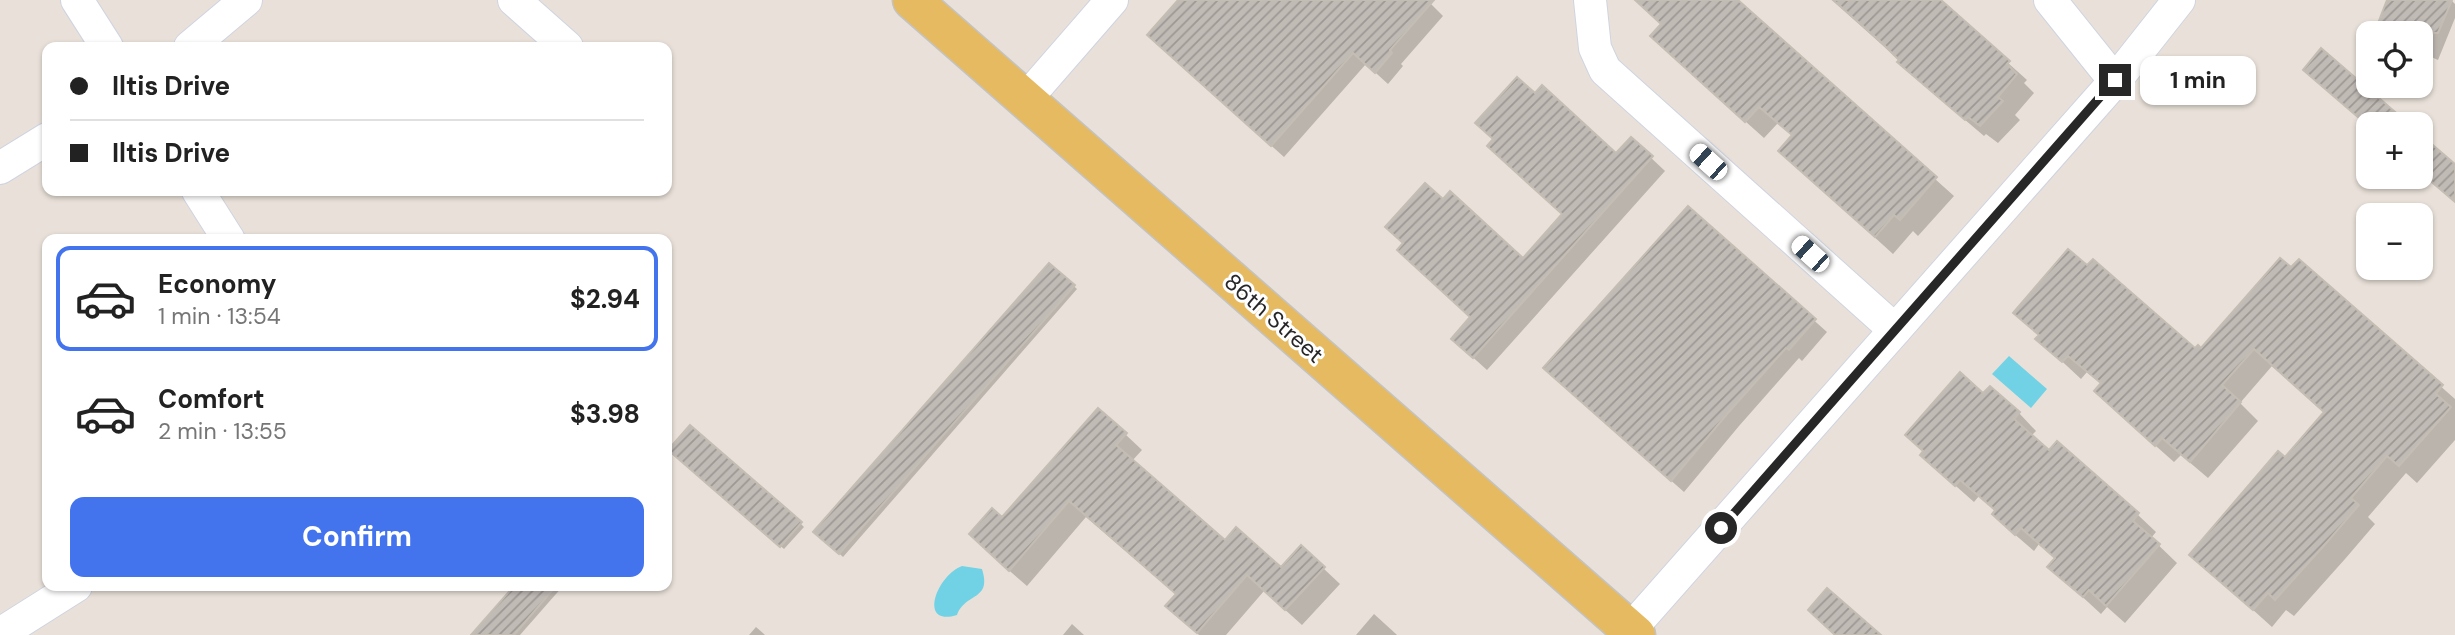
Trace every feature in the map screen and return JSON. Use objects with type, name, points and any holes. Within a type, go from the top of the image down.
[{"type":"main road","name":"86th Street","points":[[912,0],[1633,633]]},
{"type":"street","points":[[77,0],[104,42]]},
{"type":"street","points":[[196,42],[246,0]]},
{"type":"street","points":[[514,0],[561,42]]},
{"type":"street","points":[[1025,100],[1112,0]]},
{"type":"street","points":[[2050,0],[2115,80]]},
{"type":"street","points":[[1633,633],[2115,80],[2179,0]]},
{"type":"street","points":[[1590,7],[1595,48],[1605,70],[1895,330]]},
{"type":"street","points":[[0,168],[42,142]]},
{"type":"street","points":[[201,196],[225,234]]},
{"type":"street","points":[[0,634],[68,591]]},
{"type":"water","points":[[2009,356],[2047,389],[2031,408],[1992,374]]},
{"type":"water","points":[[962,566],[982,569],[984,586],[957,615],[945,617],[938,614],[935,599],[945,580]]},
{"type":"building","points":[[1178,0],[1434,0],[1390,50],[1392,53],[1375,73],[1353,53],[1271,146],[1147,35]]},
{"type":"building","points":[[1635,0],[1738,0],[1937,177],[1900,220],[1894,215],[1875,237],[1778,151],[1792,135],[1759,107],[1745,122],[1650,36],[1661,24]]},
{"type":"building","points":[[1833,0],[1941,0],[2010,61],[2007,64],[2017,74],[1998,97],[2003,101],[1980,126],[1968,117],[1965,120],[1897,62],[1899,60],[1881,42]]},
{"type":"building","points":[[2387,0],[2452,0],[2438,33],[2433,33],[2433,21],[2379,21]]},
{"type":"building","points":[[2321,48],[2356,78],[2356,98],[2379,98],[2395,112],[2356,112],[2356,115],[2303,70]]},
{"type":"building","points":[[1517,77],[1535,93],[1542,85],[1616,153],[1631,137],[1653,156],[1473,358],[1451,339],[1470,317],[1397,250],[1403,243],[1385,227],[1425,183],[1443,199],[1450,191],[1523,258],[1562,214],[1487,146],[1493,139],[1475,123]]},
{"type":"building","points":[[2433,145],[2455,164],[2455,202],[2433,183]]},
{"type":"building","points":[[1688,206],[1816,319],[1789,350],[1786,348],[1671,481],[1543,368]]},
{"type":"building","points":[[2068,249],[2087,265],[2093,259],[2195,348],[2198,345],[2201,348],[2280,258],[2291,267],[2299,259],[2443,385],[2436,394],[2451,407],[2399,466],[2387,456],[2351,498],[2359,505],[2328,541],[2275,600],[2268,593],[2253,610],[2189,555],[2278,451],[2285,457],[2324,412],[2254,349],[2222,385],[2241,402],[2190,462],[2162,438],[2155,446],[2094,391],[2101,383],[2068,356],[2062,362],[2035,339],[2039,335],[2013,313]]},
{"type":"building","points":[[1049,263],[1075,285],[839,554],[813,532]]},
{"type":"building","points":[[1960,372],[1983,393],[1990,386],[2020,412],[2014,419],[2049,450],[2057,441],[2139,513],[2133,521],[2160,544],[2106,606],[2089,590],[2083,597],[2047,567],[2055,558],[2021,528],[2015,535],[1992,514],[1995,510],[1960,480],[1955,486],[1920,455],[1923,451],[1905,435]]},
{"type":"building","points":[[1098,408],[1127,433],[1116,445],[1225,540],[1236,527],[1281,567],[1301,545],[1325,567],[1285,610],[1247,575],[1197,633],[1165,606],[1176,594],[1069,501],[1009,571],[969,534],[992,508],[1002,517]]},
{"type":"building","points":[[690,425],[802,522],[780,547],[672,453],[672,445]]},
{"type":"building","points":[[1827,588],[1881,635],[1835,635],[1808,610]]},
{"type":"building","points":[[510,591],[552,591],[514,635],[471,635]]},
{"type":"route","points":[[1721,528],[2115,80]]}]
